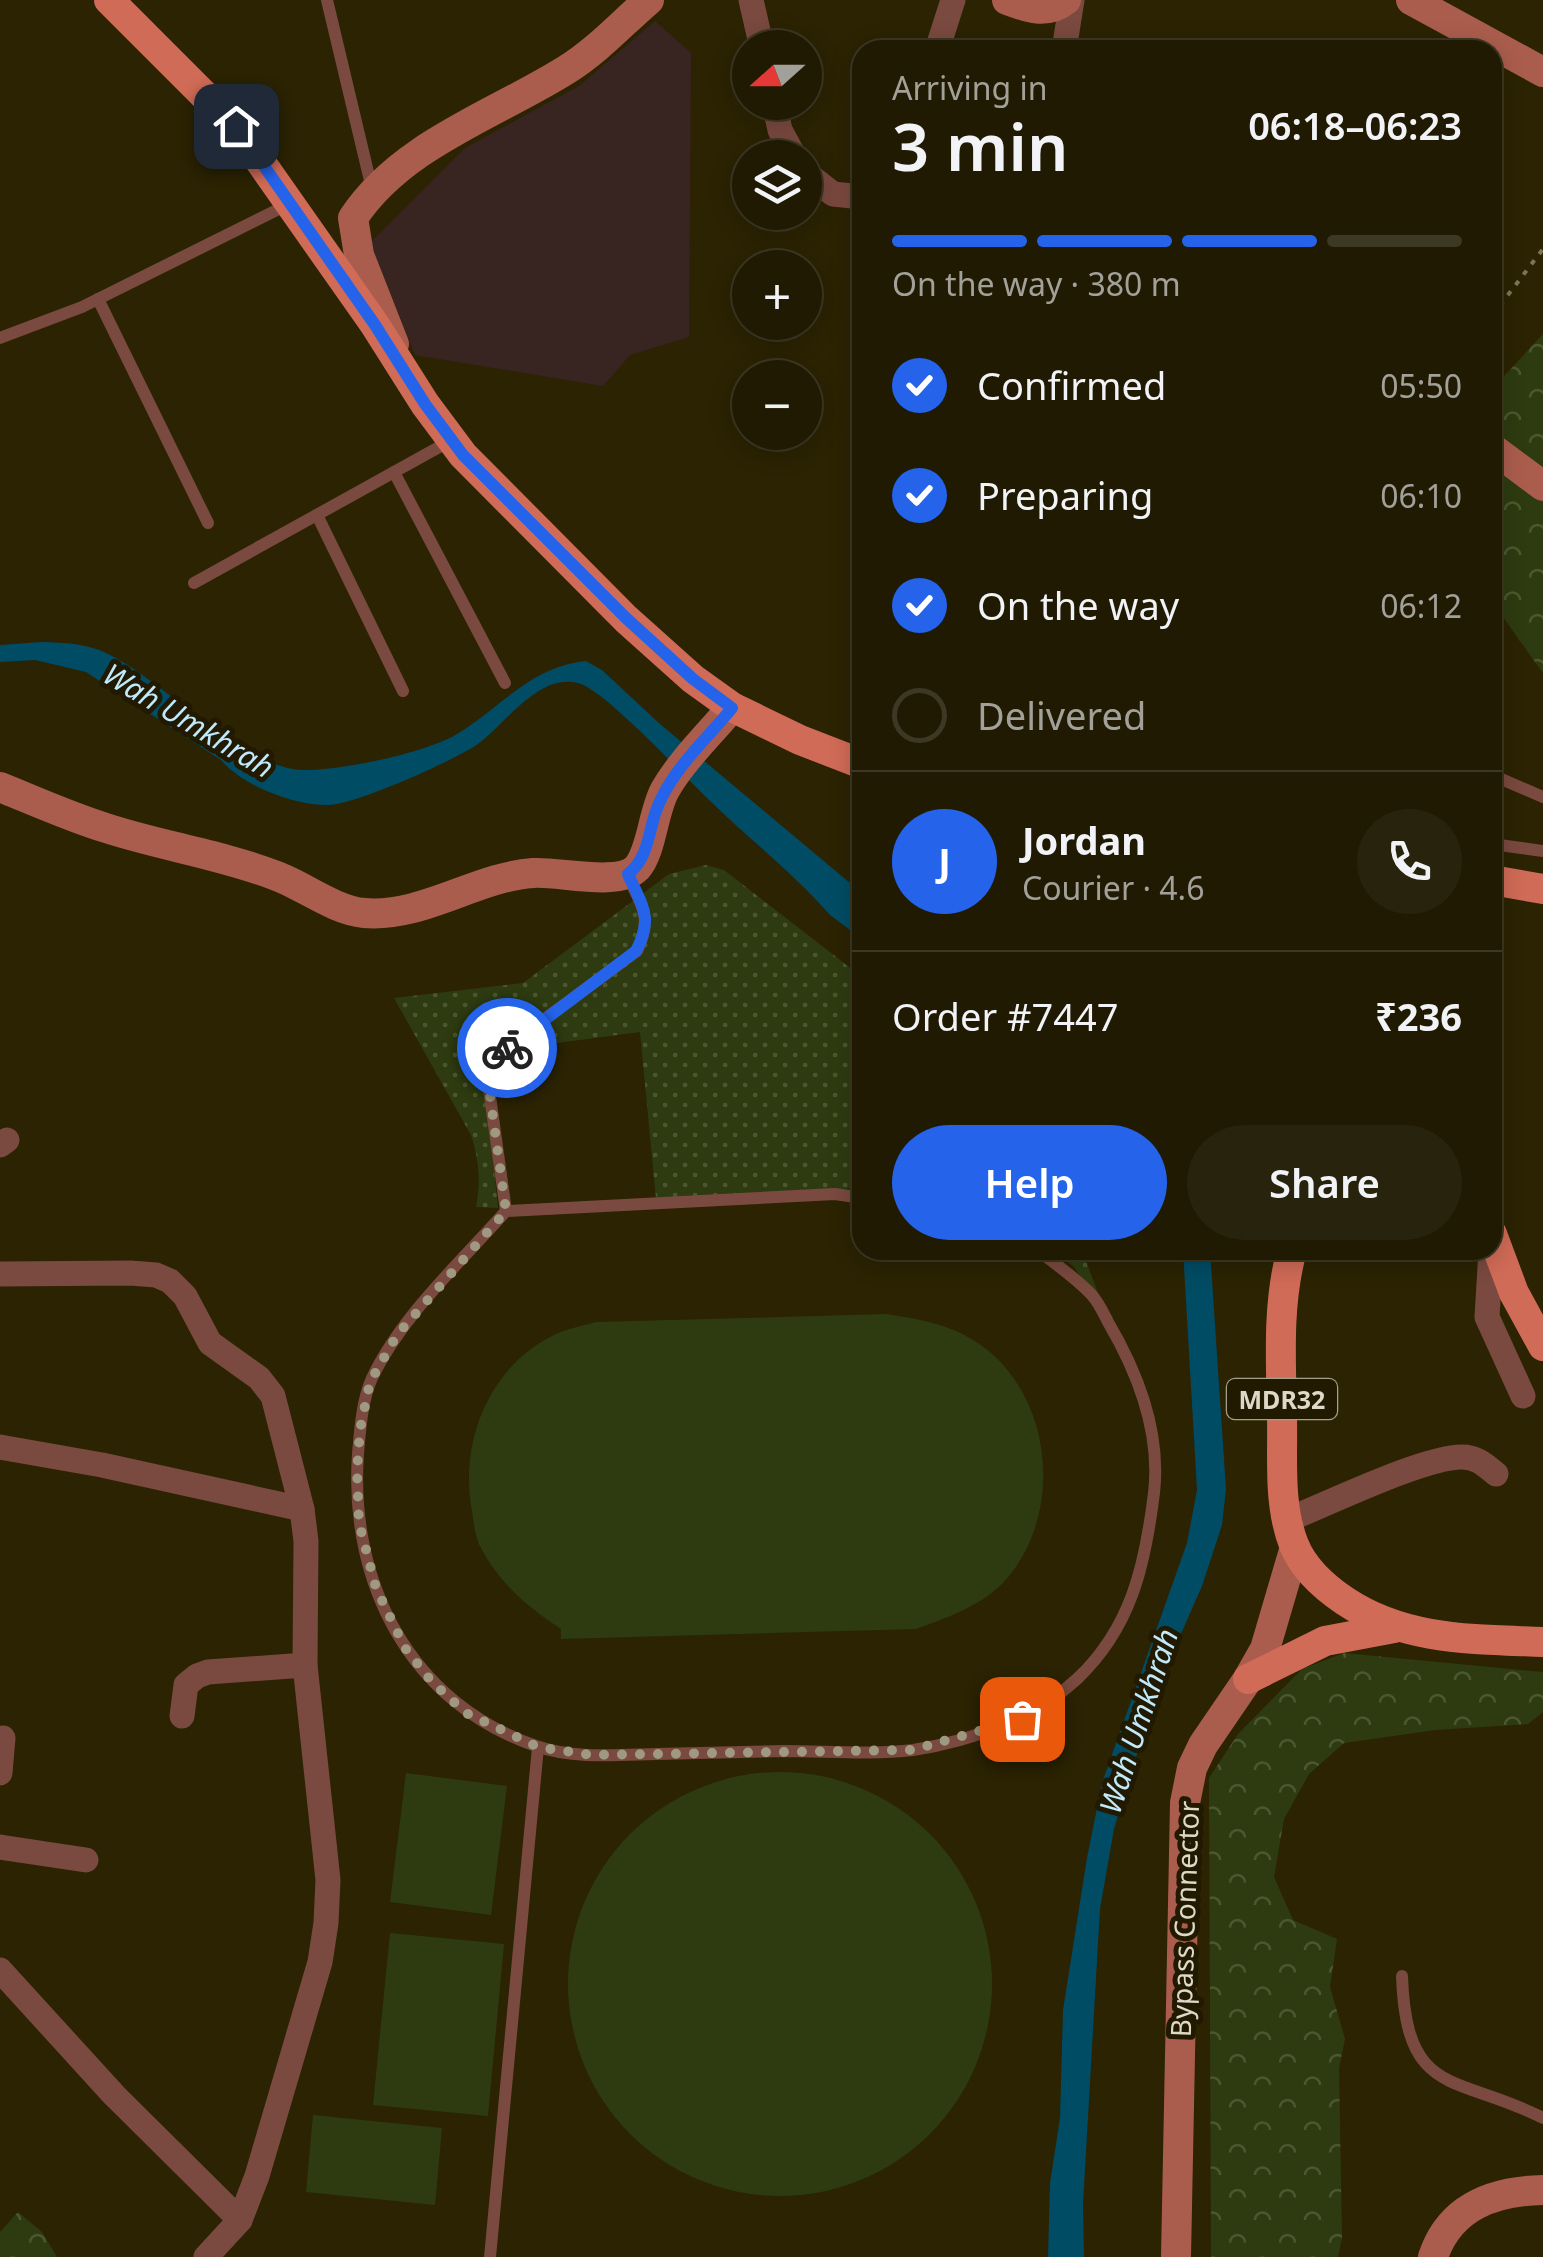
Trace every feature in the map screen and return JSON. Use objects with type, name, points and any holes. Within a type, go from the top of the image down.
[{"type":"main road","points":[[108,0],[236,126],[452,440],[626,618],[693,679],[732,708],[852,760]]},
{"type":"main road","points":[[1502,882],[1543,889]]},
{"type":"main road","name":"Bypass Connector","points":[[1290,1260],[1282,1310],[1282,1479],[1291,1534]]},
{"type":"main road","points":[[1502,1260],[1514,1293],[1543,1346]]},
{"type":"main road","points":[[1291,1534],[1311,1572],[1332,1592],[1394,1628],[1440,1637],[1543,1642]]},
{"type":"main road","points":[[1248,1680],[1324,1641],[1394,1628]]},
{"type":"street","points":[[402,366],[359,255],[353,218],[384,178],[429,147],[585,58],[649,0]]},
{"type":"street","points":[[751,0],[758,30]]},
{"type":"street","points":[[940,40],[952,0]]},
{"type":"street","points":[[1007,0],[1039,10],[1069,0]]},
{"type":"street","points":[[1065,40],[1069,0]]},
{"type":"street","points":[[1412,0],[1485,40]]},
{"type":"street","points":[[1502,49],[1543,72]]},
{"type":"street","points":[[822,185],[833,194],[852,196]]},
{"type":"street","points":[[1502,455],[1543,486]]},
{"type":"street","points":[[0,787],[106,828],[200,851],[277,876],[361,913],[387,912],[527,873],[588,877],[628,874],[644,856],[658,806],[674,776],[732,708]]},
{"type":"street","points":[[1490,1260],[1487,1317],[1523,1396]]},
{"type":"street","points":[[0,1274],[130,1273],[156,1274],[170,1280],[185,1296],[210,1342],[259,1378],[273,1396],[302,1509],[306,1542],[305,1665],[328,1880],[326,1923],[320,1962],[257,2176],[240,2220],[206,2257]]},
{"type":"street","points":[[0,1447],[302,1509]]},
{"type":"street","points":[[1291,1534],[1420,1467],[1449,1458],[1477,1459],[1496,1474]]},
{"type":"street","name":"Bypass Connector","points":[[1176,2257],[1185,1803],[1192,1768],[1203,1745],[1248,1680],[1274,1623],[1291,1534]]},
{"type":"street","points":[[182,1716],[186,1686],[197,1676],[305,1665]]},
{"type":"street","points":[[0,1773],[2,1738]]},
{"type":"street","points":[[0,1848],[86,1860]]},
{"type":"street","points":[[0,1970],[114,2095],[240,2220]]},
{"type":"street","points":[[1433,2257],[1438,2244],[1465,2209],[1498,2194],[1543,2190]]},
{"type":"lane","points":[[327,0],[373,191]]},
{"type":"lane","points":[[0,338],[98,300],[291,202]]},
{"type":"lane","points":[[98,300],[208,523]]},
{"type":"lane","points":[[194,583],[452,440]]},
{"type":"lane","points":[[394,472],[505,683]]},
{"type":"lane","points":[[317,515],[403,691]]},
{"type":"lane","points":[[1502,779],[1543,796]]},
{"type":"lane","points":[[1502,845],[1543,851]]},
{"type":"lane","points":[[506,1211],[490,1074],[497,1059],[512,1044],[636,951],[645,934],[647,916],[628,874]]},
{"type":"lane","points":[[852,1197],[835,1194],[506,1211],[397,1335],[370,1382],[360,1430],[359,1523],[376,1588],[405,1648],[432,1682],[466,1713],[538,1747],[591,1755],[912,1750],[1022,1719],[1074,1682],[1104,1650],[1126,1616],[1148,1536],[1155,1487],[1154,1448],[1128,1356],[1094,1296],[1049,1260]]},
{"type":"lane","points":[[490,2257],[538,1747]]},
{"type":"lane","points":[[1402,1976],[1406,2027],[1424,2060],[1442,2079],[1543,2118]]},
{"type":"path","points":[[1502,303],[1543,249]]},
{"type":"shaded area","points":[[655,21],[691,53],[689,337],[630,355],[603,386],[415,355],[370,243],[465,148],[579,86]]},
{"type":"green space","points":[[1543,334],[1543,673],[1502,616],[1502,378]]},
{"type":"green space","points":[[706,865],[724,870],[852,969],[852,1189],[656,1199],[640,1032],[482,1053],[498,1208],[476,1207],[478,1171],[471,1135],[394,998],[523,983],[669,874]]},
{"type":"green space","points":[[1066,1260],[1086,1260],[1105,1312]]},
{"type":"green space","points":[[887,1314],[943,1326],[975,1341],[1000,1362],[1020,1387],[1033,1417],[1041,1448],[1043,1481],[1039,1513],[1029,1543],[1013,1571],[981,1600],[916,1629],[561,1639],[561,1629],[516,1594],[488,1561],[476,1535],[469,1486],[475,1435],[483,1410],[511,1367],[552,1336],[596,1322]]},
{"type":"green space","points":[[1344,1653],[1543,1672],[1543,1712],[1528,1724],[1435,1730],[1344,1743],[1309,1774],[1284,1819],[1274,1877],[1293,1920],[1337,1939],[1330,1987],[1345,2039],[1339,2068],[1342,2238],[1338,2257],[1211,2257],[1209,1778],[1238,1734],[1302,1669]]},
{"type":"green space","points":[[780,1772],[821,1776],[861,1788],[898,1808],[930,1834],[956,1866],[976,1903],[988,1943],[992,1984],[988,2025],[976,2065],[956,2102],[930,2134],[898,2160],[861,2180],[821,2192],[780,2196],[739,2192],[699,2180],[662,2160],[630,2134],[604,2102],[584,2065],[572,2025],[568,1984],[572,1943],[584,1903],[604,1866],[630,1834],[662,1808],[699,1788],[739,1776]]},
{"type":"green space","points":[[406,1773],[507,1786],[491,1915],[390,1902]]},
{"type":"green space","points":[[390,1933],[504,1944],[488,2116],[373,2105]]},
{"type":"green space","points":[[313,2115],[442,2128],[435,2205],[306,2192]]},
{"type":"green space","points":[[18,2212],[42,2232],[57,2257],[0,2257],[0,2232]]},
{"type":"water","name":"Wah Umkhrah","points":[[67,643],[100,650],[130,667],[228,739],[278,765],[302,770],[382,759],[425,748],[457,734],[533,679],[586,661],[602,670],[660,724],[852,885],[852,932],[830,915],[624,716],[578,683],[563,682],[536,693],[478,744],[428,770],[362,797],[330,805],[271,793],[243,779],[221,760],[86,672],[35,660],[0,662],[0,645]]},
{"type":"water","name":"Wah Umkhrah","points":[[1184,1260],[1211,1260],[1226,1489],[1222,1525],[1202,1586],[1158,1686],[1114,1829],[1100,1909],[1083,2204],[1084,2257],[1048,2257],[1050,2183],[1060,2118],[1063,2010],[1087,1858],[1102,1783],[1187,1543],[1197,1490]]},
{"type":"way so far","points":[[507,1048],[490,1074],[489,1088],[506,1211],[397,1335],[370,1382],[360,1430],[359,1523],[376,1588],[405,1648],[432,1682],[466,1713],[538,1747],[591,1755],[912,1750],[1022,1719]]},
{"type":"route","points":[[236,126],[463,455],[626,618],[693,679],[732,708],[665,790],[644,856],[628,874],[647,916],[645,934],[636,951],[507,1048]]}]
